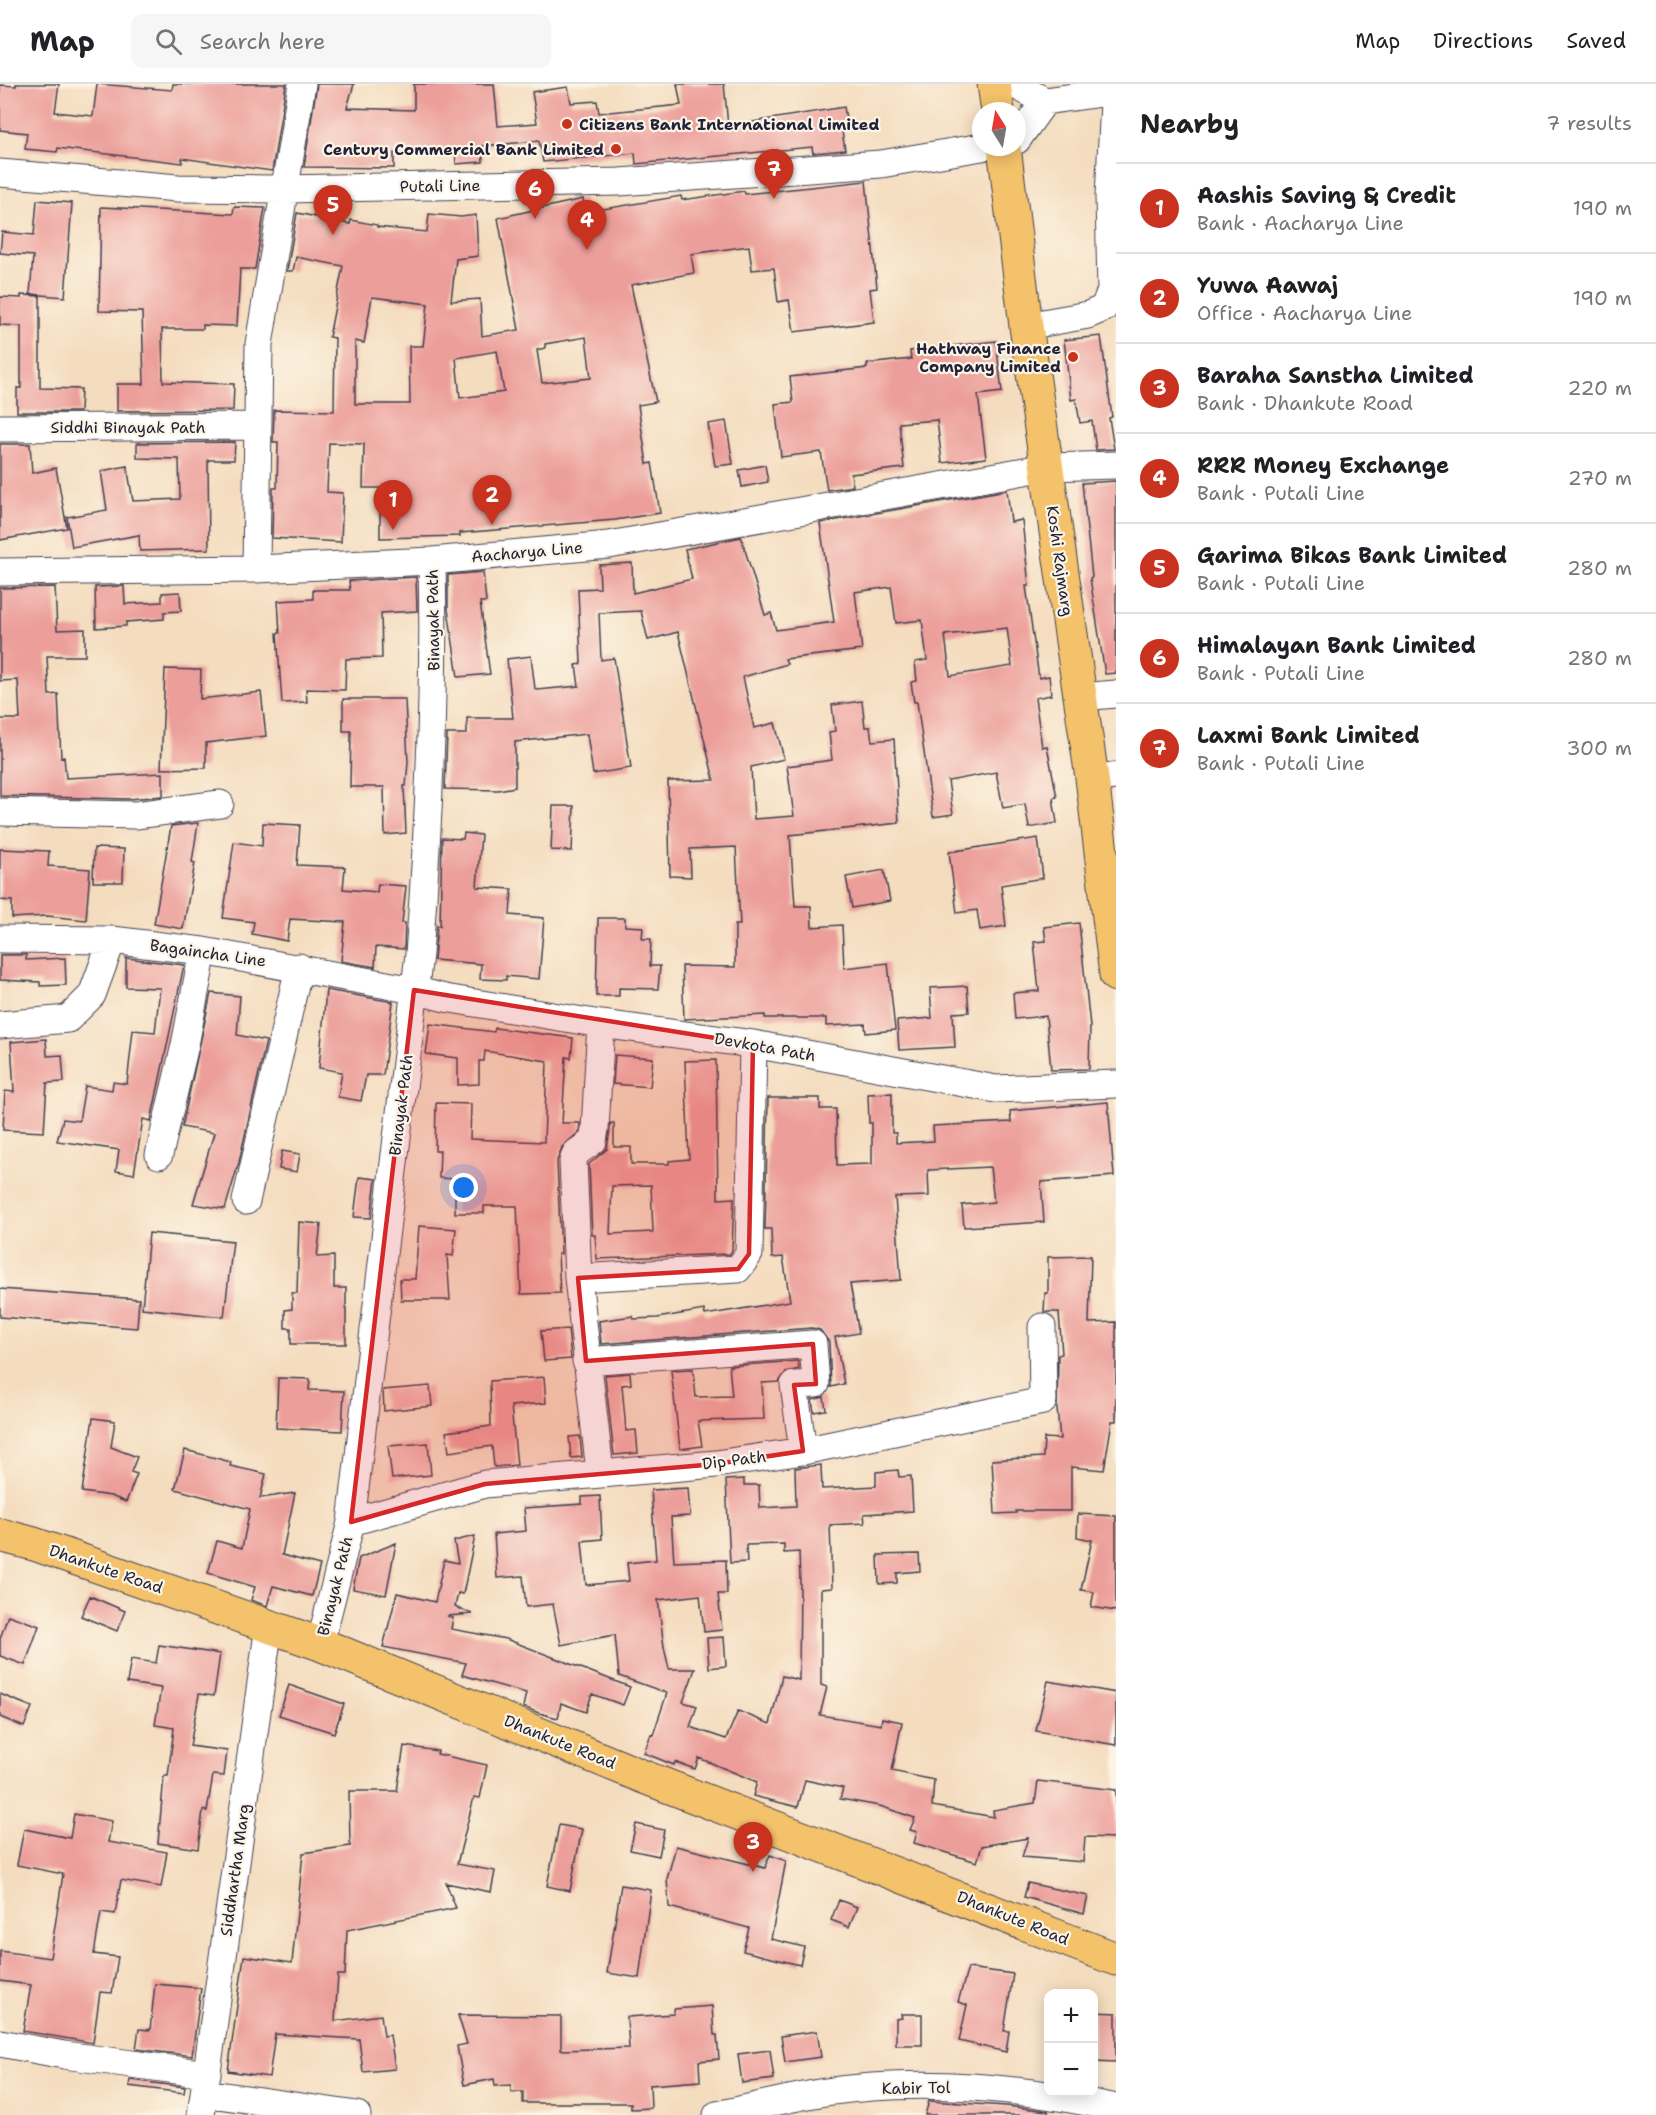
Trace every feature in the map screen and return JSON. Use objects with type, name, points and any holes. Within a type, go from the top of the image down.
[{"type":"main road","points":[[994,84],[997,102]]},
{"type":"main road","name":"Koshi Rajmarg","points":[[1005,156],[1026,326],[1080,697],[1104,777],[1116,975]]},
{"type":"main road","name":"Dhankute Road","points":[[0,1535],[33,1544],[320,1644],[644,1777],[1116,1959]]},
{"type":"street","points":[[256,569],[259,344],[302,84]]},
{"type":"street","points":[[1013,84],[1045,102],[1116,91]]},
{"type":"street","points":[[1026,326],[1088,315],[1104,308],[1111,291],[1109,196],[1115,84]]},
{"type":"street","points":[[1026,123],[1045,102]]},
{"type":"street","name":"Putali Line","points":[[0,173],[178,188],[286,189],[619,182],[881,164],[972,151]]},
{"type":"street","name":"Siddhi Binayak Path","points":[[0,428],[257,426]]},
{"type":"street","name":"Aacharya Line","points":[[0,572],[256,569],[432,561],[609,545],[1047,467],[1116,465]]},
{"type":"street","name":"Binayak Path","points":[[320,1644],[351,1522],[414,990],[426,865],[434,676],[432,561]]},
{"type":"street","points":[[1080,697],[1116,694]]},
{"type":"street","points":[[0,812],[136,815],[220,804]]},
{"type":"street","name":"Bagaincha Line","points":[[0,939],[112,940],[203,951],[414,990]]},
{"type":"street","points":[[0,1025],[68,1020],[92,995],[112,940]]},
{"type":"street","points":[[159,1155],[185,1045],[203,951]]},
{"type":"street","points":[[246,1201],[299,967]]},
{"type":"street","name":"Devkota Path","points":[[414,990],[446,998],[601,1024],[753,1044],[996,1089],[1116,1084]]},
{"type":"street","points":[[600,1472],[578,1278],[573,1161],[576,1153],[593,1141],[601,1024]]},
{"type":"street","points":[[578,1278],[738,1269],[748,1254],[753,1044]]},
{"type":"street","name":"Dip Path","points":[[351,1522],[485,1484],[600,1472],[716,1464],[802,1450],[1043,1401],[1042,1327]]},
{"type":"street","points":[[586,1361],[813,1344],[816,1384],[794,1385],[802,1450]]},
{"type":"street","name":"Siddhartha Marg","points":[[204,2094],[269,1625]]},
{"type":"street","points":[[0,2043],[64,2055],[204,2094],[357,2115]]},
{"type":"street","name":"Kabir Tol","points":[[717,2115],[826,2092],[897,2087],[994,2087],[1076,2107],[1116,2108]]},
{"type":"highlighted area","points":[[414,990],[753,1044],[749,1254],[738,1269],[578,1278],[586,1361],[813,1344],[816,1384],[794,1385],[803,1451],[716,1464],[485,1484],[351,1522]]},
{"type":"building","points":[[16,84],[59,84],[55,112],[93,116],[97,84],[172,90],[173,84],[286,84],[272,171],[182,158],[182,163],[58,148],[57,152],[25,149],[27,133],[0,130],[0,85],[16,86]]},
{"type":"building","points":[[317,84],[354,84],[347,108],[414,110],[414,84],[494,84],[498,126],[537,123],[532,92],[568,87],[571,103],[597,101],[599,113],[681,105],[677,84],[724,84],[728,126],[844,107],[848,130],[842,131],[845,150],[813,153],[812,147],[636,164],[635,153],[543,162],[539,141],[482,146],[483,162],[456,164],[455,150],[394,153],[394,168],[304,167]]},
{"type":"building","points":[[866,181],[877,288],[870,289],[874,322],[794,332],[789,300],[778,302],[774,268],[752,270],[749,246],[691,254],[694,273],[631,285],[656,402],[638,405],[647,464],[652,463],[660,513],[615,520],[460,533],[460,536],[380,538],[380,488],[363,488],[364,444],[329,443],[327,492],[343,493],[341,542],[272,538],[273,488],[277,488],[278,442],[273,442],[274,410],[334,411],[335,338],[329,337],[343,266],[296,257],[293,271],[287,271],[297,213],[350,224],[351,220],[377,225],[377,227],[427,232],[429,214],[461,217],[476,215],[478,256],[456,259],[451,301],[480,299],[482,336],[519,330],[498,218],[583,199],[586,212],[681,196],[682,200],[744,191],[745,194]],"holes":[[[372,297],[428,304],[423,346],[409,346],[410,404],[355,404],[355,341],[364,343]],[[586,337],[591,378],[542,383],[537,350],[545,348],[545,344]],[[497,351],[504,392],[460,398],[456,358]]]},
{"type":"building","points":[[37,200],[72,203],[65,297],[30,294],[33,256],[0,253],[2,232],[34,235]]},
{"type":"building","points":[[101,207],[233,214],[234,207],[265,208],[255,269],[240,269],[237,326],[203,325],[203,329],[162,329],[163,382],[234,384],[233,410],[117,411],[117,384],[144,384],[142,312],[99,311]]},
{"type":"building","points":[[21,295],[40,296],[40,388],[81,389],[80,412],[17,412],[17,388],[21,388],[21,326],[0,325],[0,297],[21,298]]},
{"type":"building","points":[[1101,336],[1114,449],[1096,450],[1092,421],[1080,423],[1076,399],[1071,400],[1064,340]]},
{"type":"building","points":[[996,341],[1002,392],[978,395],[986,458],[942,463],[937,420],[899,423],[904,468],[851,474],[853,486],[827,490],[821,452],[781,457],[775,404],[793,402],[790,377],[867,368],[867,364],[911,359],[910,351]]},
{"type":"building","points":[[726,421],[733,464],[715,466],[708,424]]},
{"type":"building","points":[[235,442],[234,460],[208,460],[209,549],[140,551],[139,535],[72,547],[67,517],[107,510],[101,471],[127,466],[133,501],[180,499],[179,459],[137,458],[137,443]]},
{"type":"building","points":[[0,444],[30,444],[32,473],[56,468],[67,528],[0,540]]},
{"type":"building","points":[[765,465],[768,482],[742,487],[739,470]]},
{"type":"building","points":[[1116,481],[1116,673],[1105,674],[1090,578],[1092,577],[1082,483]]},
{"type":"building","points":[[1007,490],[1011,522],[1022,520],[1029,586],[1026,586],[1039,678],[1049,676],[1051,695],[1035,698],[1042,747],[1047,746],[1057,797],[1053,798],[1057,823],[1029,828],[1025,804],[1003,808],[996,772],[948,781],[953,814],[933,817],[917,702],[914,702],[911,682],[917,681],[915,662],[927,660],[922,620],[896,623],[891,587],[855,592],[862,650],[785,659],[787,664],[743,677],[754,728],[775,723],[784,759],[751,767],[754,819],[794,816],[787,766],[832,760],[829,732],[835,731],[832,705],[862,701],[865,727],[870,727],[872,741],[894,739],[899,823],[790,835],[795,906],[811,906],[812,927],[842,925],[844,968],[888,963],[895,1030],[866,1033],[865,1024],[826,1026],[826,1018],[765,1018],[765,1015],[684,1019],[682,966],[735,967],[735,925],[740,925],[736,847],[690,849],[691,877],[670,876],[668,781],[714,780],[678,632],[648,640],[641,611],[599,613],[601,660],[614,658],[631,768],[593,774],[587,734],[515,742],[515,787],[498,790],[445,789],[447,734],[467,734],[467,718],[513,718],[507,659],[531,656],[537,690],[579,686],[576,665],[581,664],[578,589],[600,588],[599,565],[632,563],[633,593],[692,579],[685,549],[741,537],[765,615],[771,613],[776,630],[834,622],[820,523]],"holes":[[[1007,628],[1012,666],[950,676],[945,635]]]},
{"type":"building","points":[[483,572],[486,602],[480,602],[490,674],[458,677],[448,609],[448,575]]},
{"type":"building","points":[[416,577],[417,611],[381,613],[382,658],[346,659],[345,690],[306,689],[307,702],[282,703],[277,633],[280,633],[278,601],[313,599],[313,590],[350,590],[349,581]]},
{"type":"building","points":[[124,586],[125,604],[162,602],[162,593],[180,592],[181,611],[164,612],[164,619],[126,622],[126,626],[96,628],[95,587]]},
{"type":"building","points":[[55,587],[57,630],[85,629],[85,656],[47,656],[49,695],[58,694],[61,758],[64,757],[66,778],[163,773],[163,796],[129,799],[0,796],[0,719],[20,719],[18,680],[0,681],[0,588]]},
{"type":"building","points":[[165,669],[201,670],[200,699],[261,692],[266,736],[206,743],[206,768],[161,769]]},
{"type":"building","points":[[343,699],[405,699],[408,762],[406,786],[404,786],[406,833],[385,835],[384,787],[350,787],[351,731],[343,731]]},
{"type":"building","points":[[553,806],[574,806],[572,851],[551,850]]},
{"type":"building","points":[[198,823],[192,862],[195,863],[183,929],[154,924],[171,826]]},
{"type":"building","points":[[263,823],[300,825],[297,865],[345,867],[343,889],[377,892],[378,884],[406,886],[402,923],[405,923],[404,949],[376,947],[375,967],[341,961],[345,922],[290,919],[287,941],[252,934],[254,922],[223,918],[234,842],[262,846]]},
{"type":"building","points":[[464,833],[481,835],[477,887],[512,889],[510,915],[544,918],[539,979],[506,976],[506,980],[480,979],[481,964],[434,960],[437,926],[440,926],[442,838],[463,839]]},
{"type":"building","points":[[1038,838],[1043,878],[1001,885],[1006,926],[980,930],[977,910],[957,913],[949,852]]},
{"type":"building","points":[[94,848],[124,849],[123,882],[93,882]]},
{"type":"building","points":[[0,849],[49,851],[48,866],[90,869],[86,920],[47,916],[12,918],[12,901],[0,900]]},
{"type":"building","points":[[884,870],[890,901],[852,908],[846,877]]},
{"type":"building","points":[[598,918],[625,918],[625,926],[643,927],[642,939],[651,939],[650,966],[660,966],[658,989],[619,988],[619,996],[596,996]]},
{"type":"building","points":[[1079,923],[1090,1026],[1089,1069],[1051,1070],[1046,1016],[1015,1019],[1013,993],[1039,991],[1034,942],[1046,941],[1044,927]]},
{"type":"building","points":[[0,955],[26,955],[26,960],[65,958],[66,985],[40,986],[40,982],[0,980]]},
{"type":"building","points":[[126,958],[184,965],[151,1121],[143,1119],[134,1174],[116,1171],[119,1150],[57,1141],[63,1119],[79,1121],[85,1086],[112,1090],[113,1082],[127,1084],[133,1030],[155,1032],[160,988],[126,987]]},
{"type":"building","points":[[967,986],[969,1012],[953,1013],[955,1047],[899,1050],[897,1021],[932,1018],[930,988]]},
{"type":"building","points":[[326,990],[393,1002],[383,1075],[366,1075],[361,1101],[338,1097],[342,1072],[319,1068]]},
{"type":"building","points":[[211,993],[240,996],[237,1035],[266,1041],[239,1162],[225,1209],[193,1204],[214,1133],[182,1127]]},
{"type":"building","points":[[430,1024],[494,1032],[495,1028],[573,1038],[571,1058],[566,1057],[562,1123],[580,1123],[579,1132],[562,1147],[557,1161],[561,1254],[558,1254],[560,1293],[521,1294],[517,1206],[484,1206],[484,1213],[455,1213],[455,1179],[439,1178],[440,1151],[435,1151],[436,1103],[471,1104],[470,1139],[544,1142],[547,1061],[485,1051],[484,1061],[479,1061],[479,1084],[458,1085],[458,1058],[426,1054]]},
{"type":"building","points":[[46,1039],[47,1056],[62,1055],[64,1082],[47,1083],[44,1132],[3,1130],[5,1091],[14,1092],[11,1042]]},
{"type":"building","points":[[615,1055],[653,1058],[650,1087],[613,1084]]},
{"type":"building","points":[[716,1060],[718,1199],[734,1198],[732,1250],[730,1254],[597,1259],[595,1235],[592,1235],[589,1164],[607,1149],[611,1123],[614,1123],[614,1147],[631,1147],[631,1164],[669,1164],[669,1161],[689,1159],[685,1061]],"holes":[[[651,1185],[653,1232],[610,1234],[612,1186]]]},
{"type":"building","points":[[892,1093],[892,1133],[896,1133],[896,1143],[934,1141],[933,1126],[1011,1122],[1010,1111],[1108,1102],[1114,1176],[1041,1182],[1044,1222],[964,1227],[962,1205],[994,1202],[990,1167],[928,1170],[929,1196],[895,1197],[901,1280],[850,1284],[859,1333],[835,1337],[844,1384],[831,1387],[829,1342],[820,1330],[812,1328],[601,1344],[599,1321],[633,1316],[633,1319],[657,1318],[704,1310],[705,1315],[790,1301],[783,1257],[772,1258],[771,1229],[765,1229],[768,1098],[820,1098],[820,1109],[836,1109],[837,1165],[872,1164],[872,1123],[869,1123],[868,1094]]},
{"type":"building","points":[[282,1151],[300,1154],[297,1172],[279,1169]]},
{"type":"building","points":[[359,1177],[376,1179],[371,1218],[354,1217]]},
{"type":"building","points":[[299,1222],[321,1224],[317,1257],[334,1256],[334,1288],[346,1288],[346,1344],[291,1344],[291,1328],[285,1328],[285,1310],[292,1309],[292,1293],[297,1293]]},
{"type":"building","points":[[419,1226],[456,1229],[453,1256],[447,1255],[450,1300],[401,1300],[400,1279],[415,1279]]},
{"type":"building","points":[[149,1233],[233,1241],[224,1317],[142,1308]]},
{"type":"building","points":[[1091,1256],[1089,1323],[1116,1322],[1116,1421],[1112,1421],[1104,1470],[1071,1467],[1071,1511],[1016,1511],[1016,1513],[995,1514],[992,1460],[1043,1457],[1044,1438],[1060,1439],[1057,1409],[1058,1355],[1062,1354],[1059,1312],[1044,1312],[1045,1293],[1048,1293],[1048,1257]]},
{"type":"building","points":[[0,1289],[139,1299],[137,1328],[0,1317]]},
{"type":"building","points":[[568,1329],[571,1359],[544,1361],[541,1331]]},
{"type":"building","points":[[798,1361],[799,1369],[786,1372],[779,1382],[762,1383],[764,1419],[698,1421],[702,1446],[680,1449],[671,1370],[693,1369],[696,1397],[732,1396],[729,1366]]},
{"type":"building","points":[[630,1373],[631,1384],[622,1385],[626,1431],[636,1430],[638,1453],[614,1455],[605,1375]]},
{"type":"building","points":[[544,1377],[546,1403],[511,1406],[517,1465],[494,1467],[492,1446],[449,1452],[446,1432],[491,1426],[490,1381]]},
{"type":"building","points":[[278,1378],[310,1379],[309,1390],[344,1391],[342,1431],[276,1428]]},
{"type":"building","points":[[430,1386],[432,1406],[384,1411],[383,1390]]},
{"type":"building","points":[[824,1397],[826,1410],[814,1412],[812,1400]]},
{"type":"building","points":[[93,1418],[115,1421],[111,1447],[137,1457],[131,1472],[137,1474],[126,1502],[111,1496],[82,1492]]},
{"type":"building","points":[[580,1436],[582,1457],[571,1458],[569,1437]]},
{"type":"building","points":[[428,1443],[431,1475],[392,1479],[388,1446]]},
{"type":"building","points":[[185,1450],[231,1462],[230,1466],[266,1474],[260,1498],[295,1493],[282,1555],[320,1565],[312,1596],[273,1586],[267,1606],[251,1600],[255,1587],[208,1573],[217,1541],[242,1548],[250,1509],[175,1489]]},
{"type":"building","points":[[821,1465],[822,1489],[876,1486],[876,1472],[898,1470],[899,1477],[911,1476],[913,1511],[864,1514],[865,1523],[830,1525],[832,1588],[821,1589],[821,1685],[827,1687],[820,1715],[881,1725],[882,1718],[902,1722],[892,1771],[934,1780],[932,1806],[994,1817],[993,1810],[1035,1803],[1038,1781],[1116,1790],[1116,1838],[1085,1837],[1083,1862],[1022,1857],[1028,1838],[982,1846],[977,1862],[914,1843],[917,1832],[910,1830],[915,1818],[880,1806],[840,1799],[843,1788],[805,1780],[798,1807],[753,1796],[757,1782],[699,1758],[695,1769],[675,1762],[674,1765],[644,1753],[651,1734],[653,1735],[667,1693],[619,1676],[615,1635],[561,1645],[553,1604],[526,1607],[523,1576],[497,1578],[494,1534],[526,1531],[524,1508],[582,1504],[582,1497],[600,1496],[602,1539],[582,1541],[586,1585],[629,1581],[627,1563],[656,1560],[651,1490],[688,1488],[690,1516],[671,1517],[674,1562],[726,1560],[727,1594],[718,1594],[722,1630],[704,1632],[700,1595],[658,1600],[669,1669],[695,1669],[683,1702],[697,1706],[690,1727],[726,1739],[738,1711],[770,1724],[782,1676],[799,1680],[799,1552],[784,1553],[784,1544],[746,1545],[747,1562],[730,1563],[726,1480],[744,1479],[744,1485],[759,1485],[760,1508],[796,1506],[795,1468]]},
{"type":"building","points":[[1078,1514],[1116,1516],[1116,1611],[1091,1607],[1094,1592],[1081,1590],[1092,1540],[1077,1537]]},
{"type":"building","points":[[475,1536],[463,1594],[458,1593],[455,1607],[472,1614],[447,1616],[453,1618],[451,1629],[506,1639],[630,1687],[623,1705],[592,1694],[586,1712],[561,1703],[558,1718],[523,1707],[526,1693],[462,1675],[466,1663],[383,1647],[397,1593],[435,1602],[444,1560],[458,1563],[454,1541]]},
{"type":"building","points":[[396,1543],[386,1595],[353,1589],[359,1558]]},
{"type":"building","points":[[919,1554],[920,1571],[897,1573],[897,1583],[879,1584],[878,1555]]},
{"type":"building","points":[[90,1596],[125,1611],[117,1631],[81,1616]]},
{"type":"building","points":[[8,1615],[39,1626],[25,1665],[0,1656],[0,1639]]},
{"type":"building","points":[[724,1637],[726,1666],[709,1668],[707,1638]]},
{"type":"building","points":[[159,1645],[220,1654],[214,1696],[199,1694],[190,1746],[227,1751],[224,1776],[213,1775],[207,1811],[203,1810],[198,1849],[158,1843],[164,1776],[168,1776],[174,1728],[155,1725],[161,1688],[127,1683],[131,1659],[156,1663]]},
{"type":"building","points":[[1048,1681],[1116,1693],[1116,1745],[1036,1731]]},
{"type":"building","points":[[289,1685],[344,1704],[334,1733],[279,1715]]},
{"type":"building","points":[[0,1694],[32,1707],[24,1727],[0,1717]]},
{"type":"building","points":[[404,1746],[438,1751],[437,1754],[487,1765],[480,1798],[474,1797],[457,1864],[495,1871],[491,1892],[446,1883],[456,1908],[347,1930],[345,1975],[338,1975],[335,2021],[381,2015],[384,2036],[390,2035],[395,2069],[363,2072],[359,2039],[275,2034],[269,2077],[228,2071],[244,1956],[292,1963],[303,1853],[350,1846],[349,1791],[397,1791]]},
{"type":"building","points":[[74,1814],[112,1821],[108,1842],[167,1852],[161,1887],[121,1880],[115,1914],[101,1912],[94,1954],[118,1957],[112,1993],[100,1992],[93,2043],[23,2031],[31,1985],[0,1981],[0,1951],[50,1958],[63,1874],[17,1865],[24,1829],[70,1838]]},
{"type":"building","points":[[636,1824],[664,1830],[659,1856],[630,1850]]},
{"type":"building","points":[[559,1825],[582,1829],[570,1891],[547,1886]]},
{"type":"building","points":[[676,1846],[765,1868],[770,1855],[786,1861],[771,1939],[804,1947],[800,1965],[743,1951],[749,1928],[669,1907],[667,1879]]},
{"type":"building","points":[[1028,1883],[1088,1896],[1084,1914],[1024,1897]]},
{"type":"building","points":[[621,1885],[651,1890],[639,1978],[607,1973]]},
{"type":"building","points":[[839,1900],[857,1907],[849,1927],[831,1920]]},
{"type":"building","points":[[968,1968],[1013,1974],[1004,2031],[1009,2031],[1006,2052],[959,2041],[967,2005],[958,2002]]},
{"type":"building","points":[[155,1984],[201,1988],[192,2056],[136,2049],[139,2029],[150,2030]]},
{"type":"building","points":[[712,2006],[714,2035],[717,2035],[719,2059],[699,2061],[700,2081],[650,2085],[651,2108],[631,2109],[631,2103],[523,2103],[523,2092],[511,2092],[511,2085],[495,2086],[494,2079],[464,2085],[457,2046],[467,2044],[458,2015],[561,2016],[561,2050],[629,2048],[627,2017],[674,2014],[674,2009]]},
{"type":"building","points":[[1098,2012],[1116,2013],[1116,2062],[1098,2061]]},
{"type":"building","points":[[901,2014],[922,2014],[922,2045],[896,2045],[896,2019],[902,2018]]},
{"type":"building","points":[[817,2031],[821,2057],[785,2062],[781,2036]]},
{"type":"building","points":[[770,2050],[774,2079],[742,2083],[738,2054]]},
{"type":"building","points":[[130,2080],[185,2087],[184,2093],[129,2086]]},
{"type":"building","points":[[929,2101],[1006,2106],[1048,2111],[1048,2115],[925,2115]]},
{"type":"place","name":"Citizens Bank International Limited","points":[[567,124]]},
{"type":"place","name":"Century Commercial Bank Limited","points":[[616,149]]},
{"type":"place","name":"Laxmi Bank Limited","points":[[774,199]]},
{"type":"place","name":"Himalayan Bank Limited","points":[[535,219]]},
{"type":"place","name":"Garima Bikas Bank Limited","points":[[333,235]]},
{"type":"place","name":"RRR Money Exchange","points":[[587,250]]},
{"type":"place","name":"Hathway Finance Company Limited","points":[[1073,357]]},
{"type":"place","name":"Yuwa Aawaj","points":[[492,525]]},
{"type":"place","name":"Aashis Saving & Credit","points":[[393,530]]},
{"type":"place","name":"Baraha Sanstha Limited","points":[[753,1872]]}]
